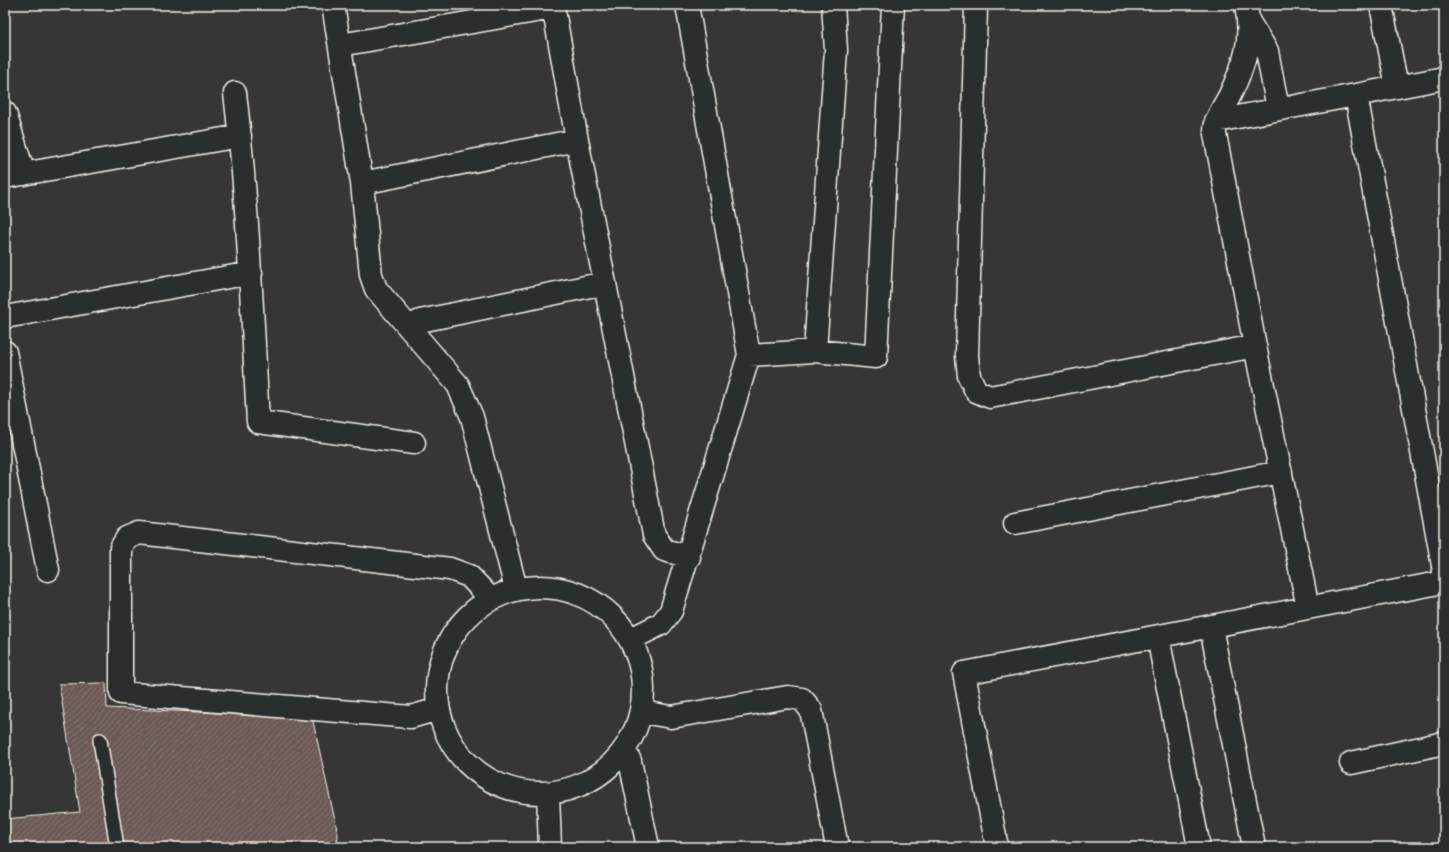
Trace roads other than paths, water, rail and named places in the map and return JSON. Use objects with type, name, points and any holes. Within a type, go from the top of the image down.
[{"type":"street","points":[[333,5],[362,183],[371,275],[376,289],[458,385],[472,417],[516,589]]},
{"type":"street","points":[[630,639],[661,624],[671,611],[749,355],[687,5]]},
{"type":"street","points":[[814,351],[836,50],[833,5]]},
{"type":"street","points":[[749,355],[814,351],[876,357],[893,5]]},
{"type":"street","points":[[976,5],[967,356],[970,376],[976,391],[990,397],[1255,346]]},
{"type":"street","points":[[1381,5],[1397,87]]},
{"type":"street","points":[[340,45],[553,6],[577,140],[654,535],[664,550],[688,557]]},
{"type":"street","points":[[1248,14],[1267,51],[1278,109]]},
{"type":"street","points":[[1248,14],[1248,38],[1243,66],[1216,121],[1216,140],[1255,346],[1308,608]]},
{"type":"street","points":[[1216,121],[1444,78]]},
{"type":"street","points":[[235,93],[251,273],[258,422],[414,443]]},
{"type":"street","points":[[1356,95],[1444,571]]},
{"type":"street","points":[[5,113],[14,175],[240,136]]},
{"type":"street","points":[[362,183],[577,140]]},
{"type":"street","points":[[5,317],[251,273]]},
{"type":"street","points":[[410,328],[420,321],[605,283]]},
{"type":"street","points":[[5,352],[48,570]]},
{"type":"street","points":[[1015,523],[1281,472]]},
{"type":"street","points":[[438,709],[410,717],[121,693],[121,548],[127,538],[139,533],[450,569],[470,576],[490,598]]},
{"type":"street","points":[[997,847],[964,674],[1444,582]]},
{"type":"street","points":[[538,586],[560,588],[582,594],[601,605],[618,620],[630,639],[640,662],[644,686],[642,712],[635,732],[624,751],[604,773],[578,787],[548,794],[518,792],[490,781],[466,762],[448,738],[438,709],[437,683],[441,658],[453,634],[469,614],[490,598],[516,589],[538,586]]},
{"type":"street","points":[[1211,627],[1254,847]]},
{"type":"street","points":[[1158,637],[1199,847]]},
{"type":"street","points":[[642,712],[671,717],[788,697],[802,698],[811,710],[837,847]]},
{"type":"street","points":[[1351,762],[1444,743]]},
{"type":"street","points":[[624,751],[630,762],[648,847]]},
{"type":"street","points":[[548,794],[550,847]]},
{"type":"lane","points":[[100,740],[117,847]]}]
